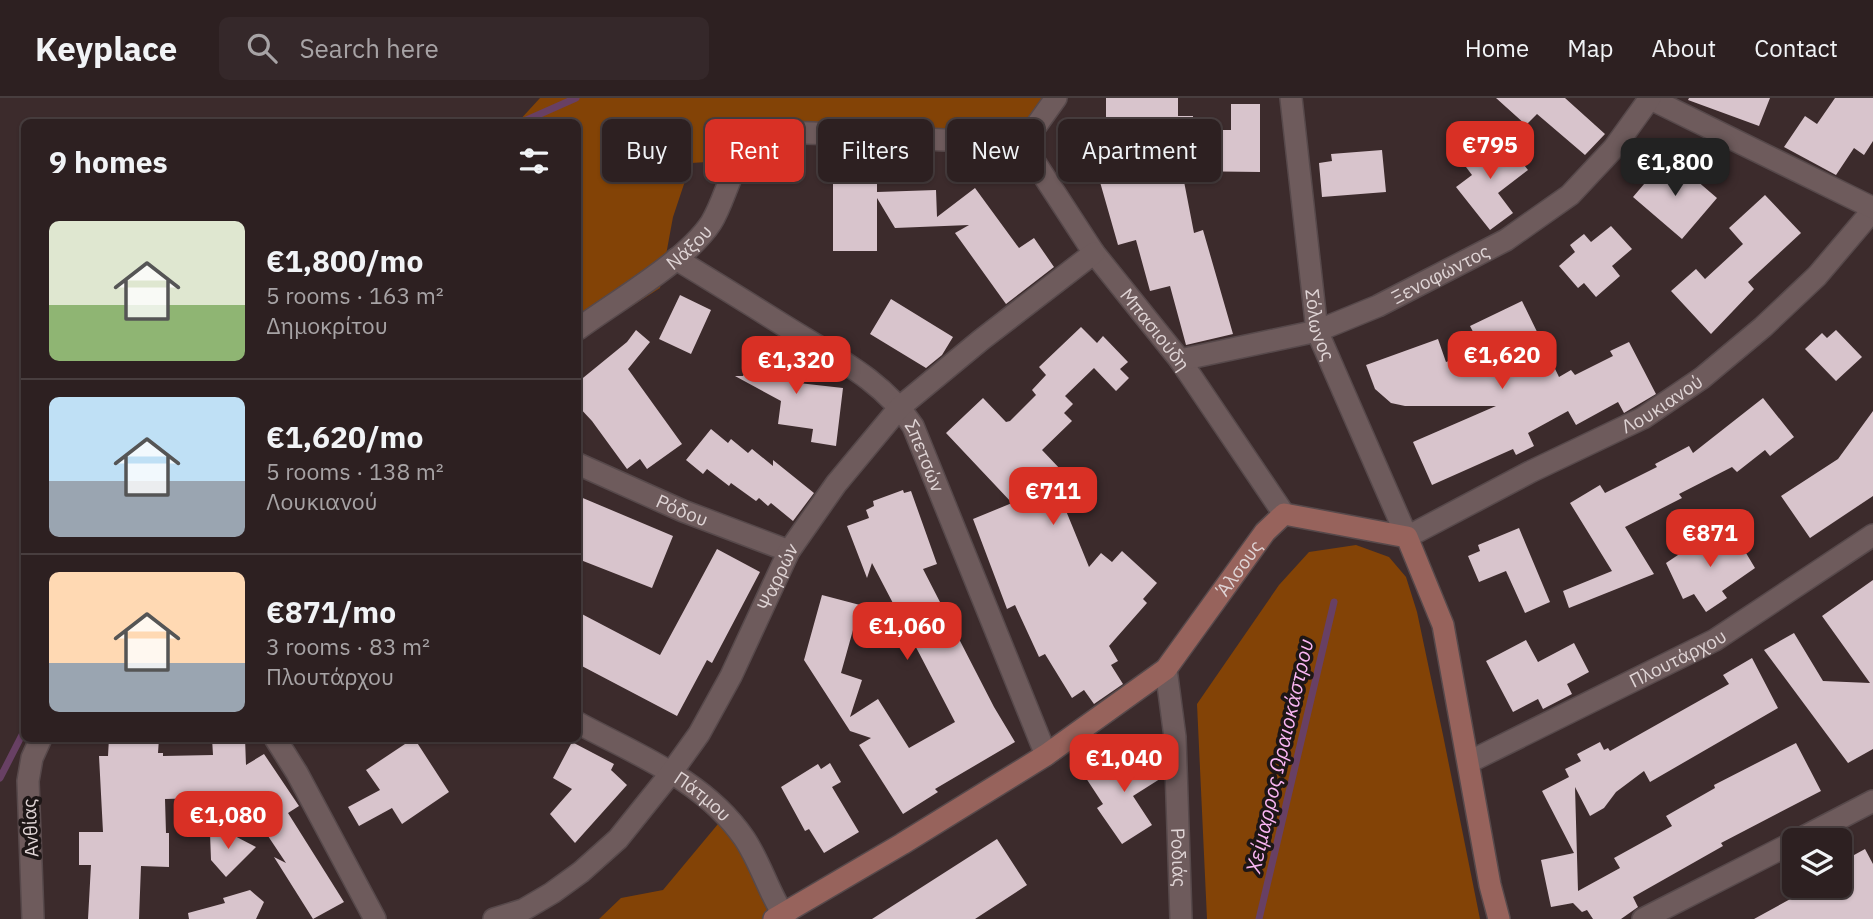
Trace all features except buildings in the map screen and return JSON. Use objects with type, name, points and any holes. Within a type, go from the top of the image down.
[{"type":"street","points":[[1041,119],[1056,98]]},
{"type":"street","name":"Σόλωνος","points":[[1291,98],[1317,331],[1407,537]]},
{"type":"street","points":[[1649,98],[1873,209]]},
{"type":"street","name":"Ξενοφώντος","points":[[1180,360],[1317,331],[1378,306],[1506,240],[1570,195],[1614,148],[1649,98]]},
{"type":"street","name":"Νάξου","points":[[581,326],[676,259],[711,222],[749,145],[764,135],[818,134],[947,140]]},
{"type":"street","name":"Μπασιούδη","points":[[1044,176],[1094,253],[1180,360],[1284,514]]},
{"type":"street","name":"Λουκιανού","points":[[1407,537],[1532,471],[1643,418],[1702,378],[1763,327],[1817,276],[1873,209]]},
{"type":"street","name":"Ψαρρών","points":[[495,919],[523,910],[581,872],[618,839],[671,773],[699,734],[730,676],[789,551],[836,484],[900,407],[981,340],[1094,253]]},
{"type":"street","name":"Σπετσών","points":[[676,259],[847,364],[880,387],[900,407],[913,426],[1046,755]]},
{"type":"street","name":"Ρόδου","points":[[581,465],[684,511],[789,551]]},
{"type":"street","points":[[1284,514],[1407,537],[1443,625],[1490,885],[1499,919]]},
{"type":"street","name":"Άλσους","points":[[781,917],[1046,755],[1166,669],[1265,532],[1284,514]]},
{"type":"street","name":"Πλουτάρχου","points":[[1469,762],[1715,640],[1873,535]]},
{"type":"street","name":"Ροδιάς","points":[[1166,669],[1175,737],[1181,919]]},
{"type":"street","name":"Πάτμου","points":[[581,725],[671,773],[710,799],[728,816],[746,841],[781,917]]},
{"type":"street","name":"Ανθίας","points":[[33,919],[28,781],[32,758],[39,742]]},
{"type":"street","points":[[278,742],[297,773],[375,919]]},
{"type":"street","points":[[1822,828],[1873,802]]},
{"type":"street","points":[[1643,919],[1782,848]]},
{"type":"shaded area","points":[[540,98],[1044,98],[1033,119],[947,119],[947,141],[933,140],[933,119],[818,119],[818,129],[804,128],[804,119],[705,119],[705,162],[691,163],[691,119],[602,119],[602,182],[685,182],[673,217],[660,288],[581,338],[581,119],[521,119]]},
{"type":"shaded area","points":[[1356,545],[1389,557],[1406,577],[1417,612],[1480,919],[1207,919],[1197,704],[1279,585],[1309,552]]},
{"type":"shaded area","points":[[723,818],[774,911],[762,919],[599,919],[621,898],[663,890]]},
{"type":"waterway","name":"Χείμαρρος Ωραιοκάστρου","points":[[529,119],[576,98]]},
{"type":"waterway","name":"Χείμαρρος Ωραιοκάστρου","points":[[1259,919],[1334,602]]},
{"type":"waterway","name":"Χείμαρρος Ωραιοκάστρου","points":[[0,778],[21,737]]}]
